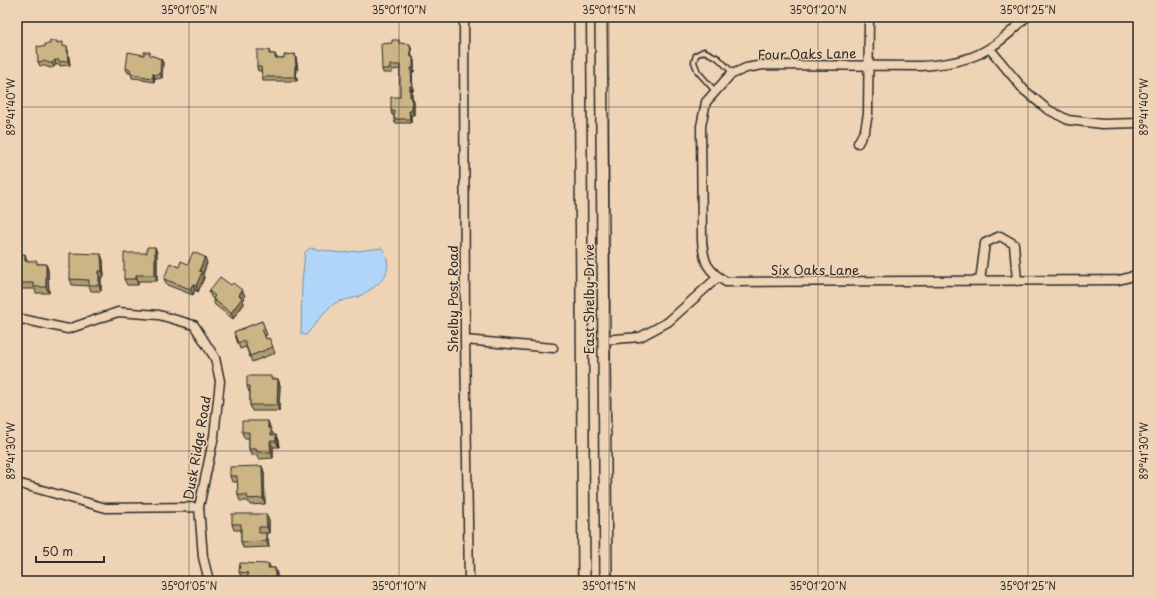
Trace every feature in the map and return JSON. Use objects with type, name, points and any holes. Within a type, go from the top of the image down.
[{"type":"main road","name":"East Shelby Drive","points":[[580,17],[584,581]]},
{"type":"main road","name":"East Shelby Drive","points":[[601,17],[606,581]]},
{"type":"street","name":"Shelby Post Road","points":[[464,17],[465,340],[469,581]]},
{"type":"street","points":[[858,143],[865,130],[868,114],[869,17]]},
{"type":"street","name":"Four Oaks Lane","points":[[718,277],[714,274],[704,259],[701,126],[706,102],[730,75],[746,68],[763,65],[940,65],[960,61],[990,49],[1012,32],[1026,17]]},
{"type":"street","points":[[990,49],[1024,90],[1047,109],[1068,120],[1102,124],[1138,123]]},
{"type":"street","points":[[980,282],[985,244],[1000,236],[1014,244],[1017,281]]},
{"type":"street","name":"Six Oaks Lane","points":[[718,277],[726,282],[980,282],[1119,280],[1138,274]]},
{"type":"street","points":[[603,340],[640,337],[668,322],[718,277]]},
{"type":"street","name":"Dusk Ridge Road","points":[[17,318],[68,329],[118,312],[159,315],[194,325],[215,358],[220,381],[214,436],[199,507],[204,557],[209,581]]},
{"type":"street","points":[[465,340],[553,348]]},
{"type":"street","points":[[17,483],[106,508],[199,507]]},
{"type":"lane","points":[[715,91],[698,72],[694,62],[696,55],[704,51],[718,58],[733,73]]},
{"type":"water","points":[[311,248],[340,253],[382,248],[386,255],[388,267],[384,278],[374,287],[358,297],[340,301],[327,309],[306,335],[301,334],[302,282],[305,252]]},
{"type":"building","points":[[392,40],[399,40],[399,43],[410,44],[411,57],[413,57],[413,68],[411,68],[412,86],[410,86],[412,111],[409,111],[410,119],[394,119],[394,111],[391,111],[391,97],[400,97],[400,65],[390,65],[390,69],[382,69],[381,44],[392,43]]},
{"type":"building","points":[[50,41],[57,41],[57,43],[63,42],[63,47],[67,46],[68,61],[59,62],[59,60],[55,60],[52,63],[44,61],[38,62],[37,46],[45,47],[45,44],[50,44]]},
{"type":"building","points":[[257,50],[269,50],[269,54],[275,54],[275,58],[284,58],[284,55],[295,54],[295,77],[262,77],[261,67],[257,67]]},
{"type":"building","points":[[128,52],[144,55],[144,52],[150,52],[150,55],[161,59],[160,74],[154,75],[153,73],[153,78],[131,74],[130,69],[126,69]]},
{"type":"building","points":[[147,247],[155,247],[155,275],[136,275],[136,279],[124,279],[124,253],[147,253]]},
{"type":"building","points":[[193,252],[205,257],[199,271],[202,272],[196,286],[193,284],[190,289],[164,279],[170,263],[179,267],[181,261],[188,264]]},
{"type":"building","points":[[70,253],[101,254],[102,271],[99,271],[99,285],[89,285],[89,280],[70,279]]},
{"type":"building","points":[[17,254],[25,254],[25,261],[37,261],[37,264],[46,264],[46,287],[34,287],[34,283],[18,283]]},
{"type":"building","points":[[220,277],[231,285],[233,283],[242,290],[239,295],[242,298],[231,313],[213,299],[215,296],[209,291]]},
{"type":"building","points":[[262,321],[265,329],[262,329],[266,339],[269,338],[273,347],[250,356],[244,340],[238,343],[234,332]]},
{"type":"building","points":[[247,376],[271,376],[271,379],[278,379],[277,405],[250,405],[250,386],[247,386]]},
{"type":"building","points":[[242,421],[268,421],[268,428],[271,428],[271,435],[276,435],[276,441],[270,441],[271,452],[257,452],[257,449],[249,449],[249,432],[242,432]]},
{"type":"building","points":[[262,466],[263,498],[248,499],[247,495],[238,495],[237,476],[230,476],[230,467]]},
{"type":"building","points":[[232,514],[266,514],[267,527],[259,527],[259,533],[266,533],[266,541],[241,542],[241,524],[232,524]]},
{"type":"building","points":[[240,563],[269,564],[268,568],[275,568],[275,578],[271,577],[270,581],[248,581],[248,573],[239,572]]}]
